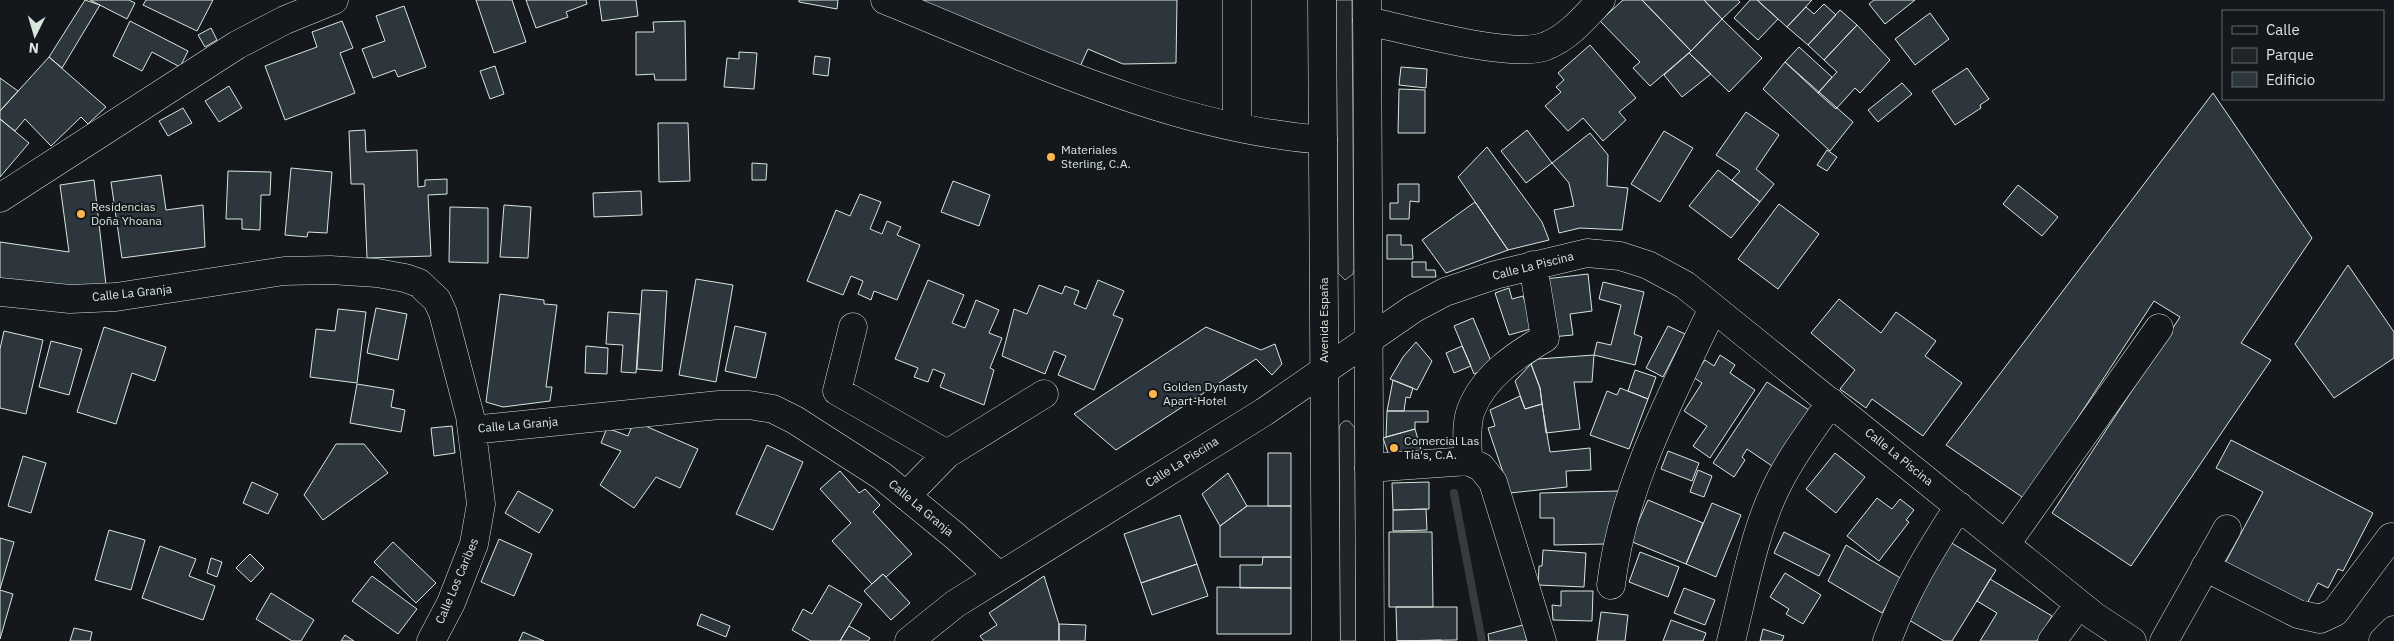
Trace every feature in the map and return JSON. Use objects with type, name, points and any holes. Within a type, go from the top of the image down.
[{"type":"street","points":[[0,198],[237,45],[285,20],[334,0]]},
{"type":"street","points":[[885,0],[1110,92],[1200,118],[1281,137],[1323,140]]},
{"type":"street","points":[[1237,0],[1237,127]]},
{"type":"street","name":"Avenida España","points":[[1322,0],[1326,641]]},
{"type":"street","points":[[1370,641],[1367,10],[1487,47],[1528,50],[1544,47],[1557,41],[1577,25],[1601,0]]},
{"type":"street","name":"Calle La Piscina","points":[[909,641],[955,604],[1264,412],[1413,309],[1445,292],[1533,265],[1587,253],[1620,256],[1648,265],[1685,285],[2079,604],[2132,641]]},
{"type":"street","points":[[1468,461],[1468,426],[1471,410],[1480,395],[1494,375],[1515,356],[1545,338],[1533,265]]},
{"type":"street","name":"Calle La Granja","points":[[0,292],[29,297],[70,299],[116,297],[284,271],[330,270],[378,273],[405,278],[419,283],[437,300],[448,330],[472,430],[719,404],[749,405],[773,409],[795,420],[882,476],[998,576]]},
{"type":"street","points":[[1611,585],[1615,554],[1629,499],[1648,449],[1713,308]]},
{"type":"street","points":[[853,328],[837,391],[947,454]]},
{"type":"street","points":[[2006,544],[2159,328]]},
{"type":"street","points":[[906,496],[947,454],[1044,394]]},
{"type":"street","points":[[1731,641],[1758,538],[1774,491],[1794,453],[1831,402]]},
{"type":"street","name":"Calle Los Caribes","points":[[431,641],[450,603],[474,544],[479,526],[481,504],[472,430]]},
{"type":"street","points":[[1369,468],[1468,461],[1481,467],[1493,482],[1542,641]]},
{"type":"street","points":[[1888,641],[1901,604],[1927,556],[1959,506]]},
{"type":"street","points":[[2164,641],[2227,529]]},
{"type":"street","points":[[2205,567],[2298,614],[2320,619],[2335,612],[2391,537]]},
{"type":"street","points":[[2052,641],[2079,604]]},
{"type":"street","points":[[2383,641],[2394,630]]},
{"type":"green space","points":[[1336,0],[1352,0],[1354,269],[1353,274],[1345,280],[1338,273]]},
{"type":"green space","points":[[1344,421],[1349,421],[1355,428],[1356,641],[1340,641],[1339,430],[1340,425]]},
{"type":"building","points":[[85,0],[100,5],[62,68],[49,57]]},
{"type":"building","points":[[90,0],[129,0],[135,3],[127,19]]},
{"type":"building","points":[[146,0],[213,0],[197,31],[143,5]]},
{"type":"building","points":[[476,0],[512,0],[526,42],[494,53]]},
{"type":"building","points":[[526,0],[586,0],[587,4],[566,12],[568,17],[536,28]]},
{"type":"building","points":[[599,0],[636,0],[638,16],[602,21]]},
{"type":"building","points":[[799,0],[838,0],[837,9],[799,2]]},
{"type":"building","points":[[919,0],[1177,0],[1176,63],[1123,64],[1088,49],[1079,69]]},
{"type":"building","points":[[1623,0],[1642,0],[1691,51],[1650,86],[1633,68],[1640,62],[1600,21]]},
{"type":"building","points":[[1642,0],[1704,0],[1722,19],[1691,51]]},
{"type":"building","points":[[1704,0],[1738,0],[1740,2],[1722,19]]},
{"type":"building","points":[[1750,0],[1757,0],[1778,19],[1758,40],[1734,18]]},
{"type":"building","points":[[1757,0],[1812,0],[1787,27]]},
{"type":"building","points":[[1874,0],[1915,0],[1885,24],[1869,4]]},
{"type":"building","points":[[1824,4],[1836,15],[1808,45],[1787,27],[1806,7],[1814,14]]},
{"type":"building","points":[[404,6],[426,67],[398,77],[395,70],[373,78],[362,49],[385,41],[376,16]]},
{"type":"building","points":[[1840,10],[1857,25],[1824,60],[1808,45]]},
{"type":"building","points":[[1930,13],[1949,39],[1915,65],[1895,39]]},
{"type":"building","points":[[1722,19],[1762,58],[1729,92],[1689,53]]},
{"type":"building","points":[[130,21],[188,51],[180,67],[152,52],[142,71],[113,56]]},
{"type":"building","points":[[342,21],[353,48],[340,53],[355,93],[285,120],[265,66],[317,47],[312,32]]},
{"type":"building","points":[[685,21],[686,80],[655,80],[654,74],[636,75],[636,32],[654,32],[653,22]]},
{"type":"building","points":[[1857,25],[1890,60],[1860,93],[1855,88],[1836,109],[1818,93],[1837,72],[1824,60]]},
{"type":"building","points":[[211,28],[217,40],[205,47],[198,35]]},
{"type":"building","points":[[1590,45],[1636,98],[1619,112],[1626,120],[1603,141],[1583,118],[1568,131],[1545,106],[1561,92],[1556,87],[1564,80],[1558,73]]},
{"type":"building","points":[[1799,47],[1832,77],[1818,93],[1785,62]]},
{"type":"building","points":[[739,52],[757,53],[754,89],[724,87],[727,58],[739,59]]},
{"type":"building","points":[[1689,53],[1711,74],[1682,97],[1664,75]]},
{"type":"building","points":[[815,56],[830,58],[828,76],[813,74]]},
{"type":"building","points":[[49,57],[106,107],[88,124],[81,117],[51,146],[25,119],[15,131],[0,119],[0,111]]},
{"type":"building","points":[[1785,62],[1853,122],[1830,151],[1763,89]]},
{"type":"building","points":[[495,66],[504,94],[490,99],[480,71]]},
{"type":"building","points":[[1401,67],[1427,69],[1426,88],[1399,85]]},
{"type":"building","points":[[1967,68],[1989,99],[1980,105],[1981,108],[1955,125],[1932,91]]},
{"type":"building","points":[[0,78],[18,91],[0,111]]},
{"type":"building","points":[[1902,83],[1912,94],[1878,122],[1868,110]]},
{"type":"building","points":[[229,86],[242,108],[219,122],[205,101]]},
{"type":"building","points":[[1399,89],[1425,90],[1425,133],[1398,133]]},
{"type":"building","points":[[2213,93],[2312,238],[2241,343],[2271,360],[2131,566],[2052,513],[2180,317],[2154,301],[2025,499],[1946,445]]},
{"type":"building","points":[[183,108],[192,123],[168,136],[159,121]]},
{"type":"building","points":[[1746,112],[1779,135],[1756,169],[1774,184],[1760,202],[1732,180],[1740,171],[1716,155]]},
{"type":"building","points":[[0,119],[29,143],[0,177]]},
{"type":"building","points":[[658,123],[688,123],[690,181],[659,182]]},
{"type":"building","points":[[365,130],[366,152],[417,150],[418,187],[425,186],[425,180],[447,179],[447,194],[428,195],[431,256],[367,258],[364,184],[351,184],[349,131]]},
{"type":"building","points":[[1527,130],[1552,163],[1526,183],[1501,151]]},
{"type":"building","points":[[1664,131],[1693,148],[1660,202],[1631,184]]},
{"type":"building","points":[[1590,133],[1608,155],[1607,186],[1628,188],[1622,230],[1580,228],[1559,233],[1554,210],[1574,206],[1569,183],[1552,163]]},
{"type":"building","points":[[1487,147],[1542,222],[1549,240],[1508,250],[1458,177]]},
{"type":"building","points":[[1827,150],[1837,157],[1827,171],[1817,165]]},
{"type":"building","points":[[752,163],[767,164],[766,180],[752,180]]},
{"type":"building","points":[[291,168],[332,172],[327,233],[308,232],[307,237],[285,235]]},
{"type":"building","points":[[1718,170],[1760,202],[1731,238],[1689,206]]},
{"type":"building","points":[[228,171],[271,172],[270,195],[261,195],[260,230],[242,229],[242,219],[226,219]]},
{"type":"building","points":[[161,175],[166,210],[203,205],[205,247],[122,258],[111,182]]},
{"type":"building","name":"Residencias Doña Yhoana","points":[[94,180],[106,285],[74,289],[0,279],[0,242],[69,252],[60,185]]},
{"type":"building","points":[[953,181],[990,195],[979,226],[941,212]]},
{"type":"building","points":[[1398,184],[1419,184],[1419,202],[1410,201],[1409,219],[1390,219],[1390,203],[1398,203]]},
{"type":"building","points":[[2018,185],[2058,217],[2042,236],[2003,204]]},
{"type":"building","points":[[641,191],[642,215],[594,217],[593,193]]},
{"type":"building","points":[[860,194],[881,202],[870,229],[882,234],[887,221],[901,227],[897,235],[920,245],[897,300],[874,291],[871,300],[858,294],[863,281],[851,276],[843,295],[807,281],[836,210],[850,216]]},
{"type":"building","points":[[1475,202],[1508,250],[1446,273],[1422,240]]},
{"type":"building","points":[[1779,204],[1819,234],[1778,289],[1738,259]]},
{"type":"building","points":[[504,205],[531,207],[528,258],[500,257]]},
{"type":"building","points":[[450,207],[488,208],[488,263],[449,262]]},
{"type":"building","points":[[1387,235],[1401,235],[1401,245],[1412,245],[1413,259],[1387,259]]},
{"type":"building","points":[[1412,262],[1426,262],[1426,270],[1435,270],[1436,277],[1412,277]]},
{"type":"building","points":[[2348,265],[2394,332],[2394,358],[2334,398],[2295,344]]},
{"type":"building","points":[[1588,274],[1592,311],[1570,314],[1573,335],[1551,337],[1545,279]]},
{"type":"building","points":[[696,279],[733,285],[716,382],[679,375]]},
{"type":"building","points":[[928,280],[964,295],[952,323],[965,328],[976,300],[999,310],[989,333],[1002,338],[990,368],[994,370],[984,405],[940,387],[945,374],[933,369],[928,382],[914,377],[918,368],[895,359]]},
{"type":"building","points":[[1098,280],[1124,291],[1113,315],[1123,319],[1094,390],[1058,375],[1066,356],[1054,351],[1045,374],[1002,356],[1014,309],[1027,314],[1039,285],[1062,294],[1065,286],[1079,291],[1074,304],[1086,309]]},
{"type":"building","points":[[1603,282],[1644,292],[1634,334],[1642,337],[1635,365],[1594,355],[1597,342],[1611,345],[1621,305],[1599,299]]},
{"type":"building","points":[[1509,288],[1512,299],[1523,296],[1534,328],[1509,335],[1495,293]]},
{"type":"building","points":[[642,290],[667,291],[662,371],[637,369]]},
{"type":"building","points":[[500,294],[544,300],[544,304],[557,305],[546,387],[552,387],[550,401],[503,407],[486,402]]},
{"type":"building","points":[[1839,299],[1881,333],[1896,312],[1936,341],[1925,356],[1962,383],[1923,436],[1872,399],[1866,408],[1840,389],[1855,370],[1811,333]]},
{"type":"building","points":[[376,308],[407,314],[398,360],[367,353]]},
{"type":"building","points":[[338,309],[366,312],[357,383],[310,377],[316,329],[335,331]]},
{"type":"building","points":[[608,312],[640,314],[636,373],[621,372],[623,345],[606,344]]},
{"type":"building","points":[[1473,318],[1493,366],[1474,374],[1454,326]]},
{"type":"building","points":[[735,326],[766,333],[756,378],[725,371]]},
{"type":"building","points":[[1668,326],[1685,334],[1663,377],[1646,368]]},
{"type":"building","points":[[104,327],[166,347],[155,381],[132,373],[116,424],[77,412]]},
{"type":"building","name":"Golden Dynasty Apart-Hotel","points":[[1206,327],[1261,350],[1275,344],[1282,364],[1272,375],[1256,359],[1116,450],[1074,414]]},
{"type":"building","points":[[4,331],[43,340],[26,414],[0,408],[0,349]]},
{"type":"building","points":[[51,341],[82,349],[69,395],[39,387]]},
{"type":"building","points":[[1416,342],[1432,361],[1417,390],[1390,379],[1403,357]]},
{"type":"building","points":[[586,346],[608,348],[607,374],[585,373]]},
{"type":"building","points":[[1462,346],[1471,366],[1454,373],[1446,353]]},
{"type":"building","points":[[1594,355],[1592,382],[1574,382],[1580,429],[1546,433],[1540,388],[1531,364],[1538,359]]},
{"type":"building","points":[[1720,355],[1735,365],[1730,373],[1755,390],[1710,458],[1693,446],[1707,426],[1684,411],[1702,383],[1693,377],[1705,360],[1714,366]]},
{"type":"building","points":[[1531,364],[1540,388],[1542,404],[1525,409],[1515,381]]},
{"type":"building","points":[[1635,370],[1656,377],[1648,399],[1628,391]]},
{"type":"building","points":[[1393,380],[1413,388],[1410,398],[1406,397],[1404,411],[1387,411]]},
{"type":"building","points":[[1767,382],[1809,410],[1772,466],[1747,449],[1742,457],[1745,460],[1734,477],[1713,463]]},
{"type":"building","points":[[357,384],[394,390],[391,407],[405,410],[401,432],[350,423]]},
{"type":"building","points":[[1620,388],[1648,399],[1629,449],[1590,435],[1607,391],[1617,395]]},
{"type":"building","points":[[1520,396],[1525,409],[1542,404],[1550,452],[1590,448],[1591,470],[1566,471],[1567,487],[1510,493],[1488,428],[1495,426],[1490,410]]},
{"type":"building","points":[[1387,411],[1428,411],[1428,422],[1415,422],[1415,429],[1386,437]]},
{"type":"building","points":[[634,421],[698,449],[680,488],[656,477],[634,508],[600,485],[621,451],[601,443],[607,428],[628,436]]},
{"type":"building","points":[[452,426],[455,453],[434,456],[431,428]]},
{"type":"building","points":[[1415,429],[1422,453],[1391,462],[1383,438]]},
{"type":"building","points":[[2231,440],[2373,513],[2343,571],[2338,569],[2328,588],[2318,583],[2304,609],[2223,567],[2263,492],[2216,468]]},
{"type":"building","points":[[336,444],[364,444],[388,473],[323,520],[304,495]]},
{"type":"building","points":[[767,445],[803,462],[773,530],[736,514]]},
{"type":"building","points":[[1668,451],[1699,463],[1692,481],[1661,469]]},
{"type":"building","points":[[1268,453],[1291,453],[1291,506],[1268,506]]},
{"type":"building","points":[[1835,453],[1865,477],[1836,513],[1806,489]]},
{"type":"building","points":[[23,456],[46,463],[31,513],[8,506]]},
{"type":"building","points":[[1698,470],[1712,476],[1704,497],[1690,492]]},
{"type":"building","points":[[840,471],[859,493],[865,489],[880,505],[873,512],[912,554],[886,577],[883,574],[872,584],[832,541],[851,523],[820,489]]},
{"type":"building","points":[[1228,473],[1247,506],[1220,526],[1202,494]]},
{"type":"building","points":[[252,482],[278,494],[268,514],[243,503]]},
{"type":"building","points":[[1429,482],[1429,509],[1393,510],[1392,483]]},
{"type":"building","points":[[518,491],[553,510],[539,533],[505,513]]},
{"type":"building","points":[[1619,491],[1606,544],[1554,545],[1554,518],[1540,518],[1540,493]]},
{"type":"building","points":[[1877,498],[1892,509],[1900,499],[1914,510],[1906,520],[1909,522],[1879,561],[1847,536]]},
{"type":"building","points":[[1648,500],[1703,523],[1686,564],[1630,541]]},
{"type":"building","points":[[1712,503],[1741,515],[1716,577],[1686,564]]},
{"type":"building","points":[[1247,506],[1291,506],[1291,557],[1220,557],[1220,526]]},
{"type":"building","points":[[1426,509],[1427,530],[1393,531],[1393,510]]},
{"type":"building","points":[[1180,515],[1197,564],[1141,583],[1124,534]]},
{"type":"building","points":[[109,530],[145,540],[131,590],[95,580]]},
{"type":"building","points":[[1389,532],[1432,532],[1433,607],[1389,607]]},
{"type":"building","points":[[1784,532],[1830,555],[1819,576],[1774,553]]},
{"type":"building","points":[[0,538],[14,542],[0,589]]},
{"type":"building","points":[[499,539],[532,554],[514,596],[481,582]]},
{"type":"building","points":[[393,542],[436,583],[416,603],[374,562]]},
{"type":"building","points":[[1950,542],[1996,570],[1952,641],[1944,641],[1904,617]]},
{"type":"building","points":[[1846,545],[1902,579],[1882,613],[1828,581]]},
{"type":"building","points":[[160,546],[196,559],[189,576],[215,586],[203,620],[142,598]]},
{"type":"building","points":[[1543,550],[1586,553],[1584,587],[1538,585],[1539,566],[1542,566]]},
{"type":"building","points":[[1640,552],[1679,567],[1668,597],[1629,582]]},
{"type":"building","points":[[250,554],[264,568],[251,582],[236,568]]},
{"type":"building","points":[[1263,557],[1291,557],[1291,588],[1240,588],[1240,565],[1262,565]]},
{"type":"building","points":[[211,558],[222,562],[217,577],[207,573]]},
{"type":"building","points":[[1197,564],[1208,596],[1152,615],[1141,583]]},
{"type":"building","points":[[1785,573],[1821,595],[1803,624],[1786,614],[1789,609],[1770,597]]},
{"type":"building","points":[[883,574],[910,603],[891,620],[864,591]]},
{"type":"building","points":[[372,576],[417,609],[398,634],[352,601]]},
{"type":"building","points":[[1044,576],[1059,624],[1059,641],[984,641],[980,636],[997,625],[989,613]]},
{"type":"building","points":[[1990,579],[2052,616],[2037,641],[1980,641],[1997,613],[1977,601]]},
{"type":"building","points":[[829,585],[862,604],[840,641],[811,641],[792,630],[803,609],[812,614]]},
{"type":"building","points":[[1217,587],[1291,588],[1291,634],[1217,634]]},
{"type":"building","points":[[1684,588],[1715,600],[1705,625],[1674,613]]},
{"type":"building","points":[[0,590],[13,594],[0,639]]},
{"type":"building","points":[[1561,591],[1593,591],[1592,621],[1553,620],[1552,605],[1561,606]]},
{"type":"building","points":[[271,593],[314,620],[301,641],[292,641],[256,619]]},
{"type":"building","points":[[1396,607],[1457,607],[1457,640],[1397,641]]},
{"type":"building","points":[[1601,612],[1628,615],[1625,641],[1597,641]]},
{"type":"building","points":[[701,614],[730,626],[726,637],[697,625]]},
{"type":"building","points":[[1671,620],[1706,633],[1703,641],[1663,641]]},
{"type":"building","points":[[1059,624],[1086,625],[1085,641],[1059,641]]},
{"type":"building","points":[[1523,625],[1527,641],[1489,641],[1488,634]]},
{"type":"building","points":[[849,626],[870,638],[868,641],[840,641]]},
{"type":"building","points":[[74,628],[92,632],[90,641],[70,641]]},
{"type":"building","points":[[1763,629],[1784,636],[1782,641],[1760,641]]},
{"type":"building","points":[[523,632],[544,641],[519,641]]},
{"type":"building","points":[[345,635],[354,641],[341,641]]},
{"type":"building","points":[[1441,640],[1441,641],[1397,641]]},
{"type":"waterway","points":[[1454,493],[1482,641]]},
{"type":"place","name":"Materiales Sterling, C.A.","points":[[1051,157]]},
{"type":"place","name":"Residencias Doña Yhoana","points":[[81,214]]},
{"type":"place","name":"Golden Dynasty Apart-Hotel","points":[[1153,394]]},
{"type":"place","name":"Comercial Las Tía's, C.A.","points":[[1394,448]]}]
